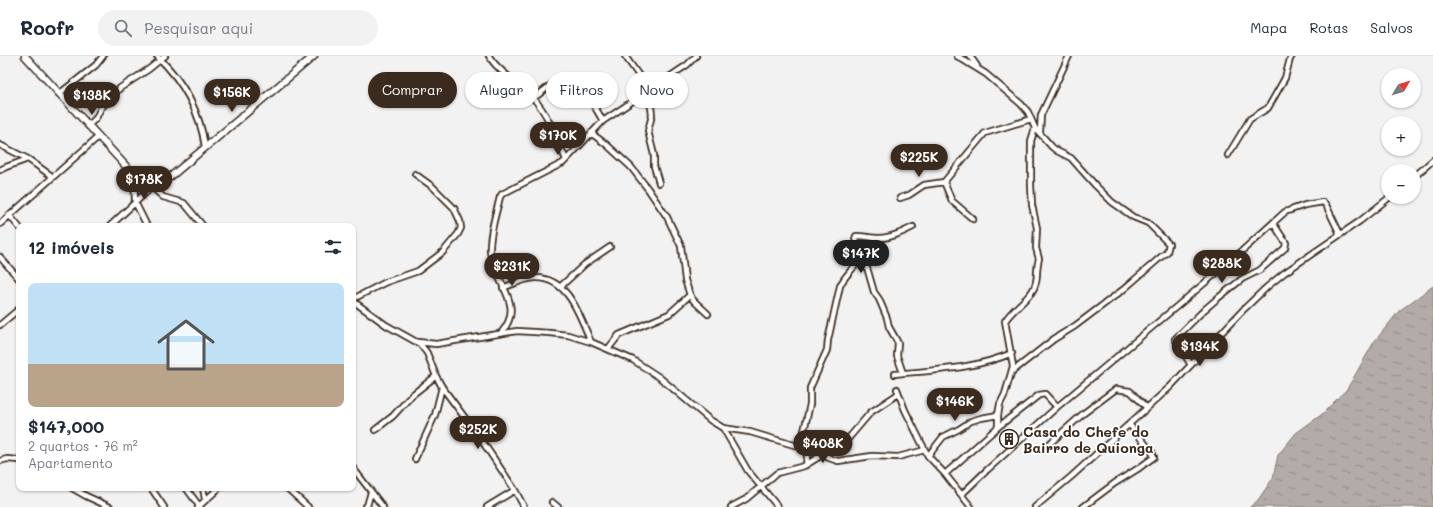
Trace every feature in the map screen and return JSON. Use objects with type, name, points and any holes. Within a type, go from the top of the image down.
[{"type":"main road","points":[[25,56],[134,175],[154,185],[169,178],[314,56]]},
{"type":"street","points":[[59,94],[96,64],[103,56]]},
{"type":"street","points":[[88,126],[96,118],[101,108],[120,88],[159,58],[165,56]]},
{"type":"street","points":[[489,56],[492,62],[504,72]]},
{"type":"street","points":[[676,72],[687,65],[696,56]]},
{"type":"street","points":[[957,56],[978,68],[1021,104],[1028,112],[1035,128],[1052,147],[1071,158],[1112,202],[1133,217],[1148,223],[1168,242],[1169,248],[1162,256],[1124,289],[1075,326],[1054,339],[1013,371]]},
{"type":"street","points":[[970,56],[978,68]]},
{"type":"street","points":[[1040,132],[1041,115],[1069,56]]},
{"type":"street","points":[[1228,155],[1250,119],[1268,108],[1285,78],[1292,56]]},
{"type":"street","points":[[627,57],[637,72]]},
{"type":"street","points":[[159,58],[185,90],[193,103],[203,134],[205,148]]},
{"type":"street","points":[[538,95],[551,85],[561,81],[572,84],[587,94],[603,121]]},
{"type":"street","points":[[538,104],[566,160]]},
{"type":"street","points":[[501,333],[509,323],[511,303],[495,269],[490,253],[492,231],[500,197],[504,192],[554,169],[566,160],[603,121],[626,105]]},
{"type":"street","points":[[652,108],[648,131],[654,155],[654,166],[659,183]]},
{"type":"street","points":[[900,198],[924,184],[944,182],[986,133],[1031,119]]},
{"type":"street","points":[[998,427],[1000,404],[1013,371],[1012,353],[1005,321],[1031,292],[1037,280],[1039,259],[1036,248],[1037,228],[1032,205],[1031,191],[1031,141],[1035,128]]},
{"type":"street","points":[[591,133],[615,152],[630,167],[648,189],[667,217],[681,246],[685,280],[690,294],[694,301],[708,314]]},
{"type":"street","points":[[0,224],[98,137]]},
{"type":"street","points":[[0,145],[28,159],[53,177]]},
{"type":"street","points":[[0,170],[28,159]]},
{"type":"street","points":[[1421,171],[1433,160]]},
{"type":"street","points":[[356,298],[386,282],[418,271],[443,252],[461,228],[460,221],[454,208],[433,187],[415,174]]},
{"type":"street","points":[[134,175],[135,202],[146,223]]},
{"type":"street","points":[[944,182],[952,201],[973,219]]},
{"type":"street","points":[[113,223],[154,185],[163,197],[184,203],[201,223]]},
{"type":"street","points":[[962,494],[1057,407],[1232,260],[1285,212],[1305,205],[1323,202],[1326,205],[1340,234]]},
{"type":"street","points":[[1035,507],[1072,476],[1147,408],[1191,365],[1244,308],[1267,287],[1284,273],[1381,204]]},
{"type":"street","points":[[9,215],[16,223]]},
{"type":"street","points":[[1191,365],[1175,339],[1218,298],[1242,279],[1260,270],[1285,248],[1286,245],[1284,240],[1273,223]]},
{"type":"street","points":[[903,373],[897,356],[898,343],[889,327],[879,299],[874,292],[868,271],[855,239],[856,236],[884,238],[899,234],[914,227]]},
{"type":"street","points":[[560,287],[585,264],[610,247]]},
{"type":"street","points":[[806,465],[808,447],[805,443],[804,431],[810,408],[810,388],[827,350],[836,298],[842,281],[853,268],[861,255]]},
{"type":"street","points":[[0,257],[16,276]]},
{"type":"street","points":[[503,288],[535,278],[554,282],[573,302],[590,342]]},
{"type":"street","points":[[608,349],[619,335],[669,314],[690,294]]},
{"type":"street","points":[[356,302],[386,325],[418,342],[427,352],[442,387],[480,438],[515,490],[524,507]]},
{"type":"street","points":[[0,325],[16,311]]},
{"type":"street","points":[[418,342],[436,344],[517,331],[568,335],[590,342],[633,360],[659,377],[710,420],[723,428],[750,432],[794,445],[808,447],[824,456],[838,461],[872,456],[898,457],[925,450]]},
{"type":"street","points":[[895,374],[968,366],[997,359],[1012,353]]},
{"type":"street","points":[[375,430],[393,416],[412,394],[436,376]]},
{"type":"street","points":[[415,460],[439,404],[442,387]]},
{"type":"street","points":[[1048,446],[1084,413],[1116,389],[1130,391],[1147,408]]},
{"type":"street","points":[[731,507],[746,499],[777,473],[806,465],[840,447],[872,412],[898,391],[905,410],[928,456],[962,494],[971,507]]},
{"type":"street","points":[[945,474],[998,427],[1042,393],[1048,396],[1057,407]]},
{"type":"street","points":[[928,456],[943,437],[971,421],[998,414]]},
{"type":"street","points":[[1083,507],[1154,457],[1152,452],[1129,424]]},
{"type":"street","points":[[723,428],[748,471],[778,507]]},
{"type":"street","points":[[0,462],[7,459],[16,460]]},
{"type":"street","points":[[356,472],[383,507]]},
{"type":"street","points":[[487,507],[515,490]]},
{"type":"street","points":[[77,491],[110,507]]},
{"type":"street","points":[[153,491],[164,507]]},
{"type":"street","points":[[188,491],[199,507],[205,499],[215,491]]},
{"type":"street","points":[[204,491],[205,499]]},
{"type":"street","points":[[290,491],[308,507]]},
{"type":"street","points":[[365,507],[367,506],[372,492]]},
{"type":"street","points":[[552,502],[558,507]]},
{"type":"water","points":[[1433,286],[1433,507],[1250,507],[1258,500],[1273,478],[1278,455],[1296,433],[1321,415],[1347,389],[1374,342],[1399,311]]},
{"type":"place","name":"Casa do Chefe do Bairro de Quionga","points":[[1009,439]]}]
